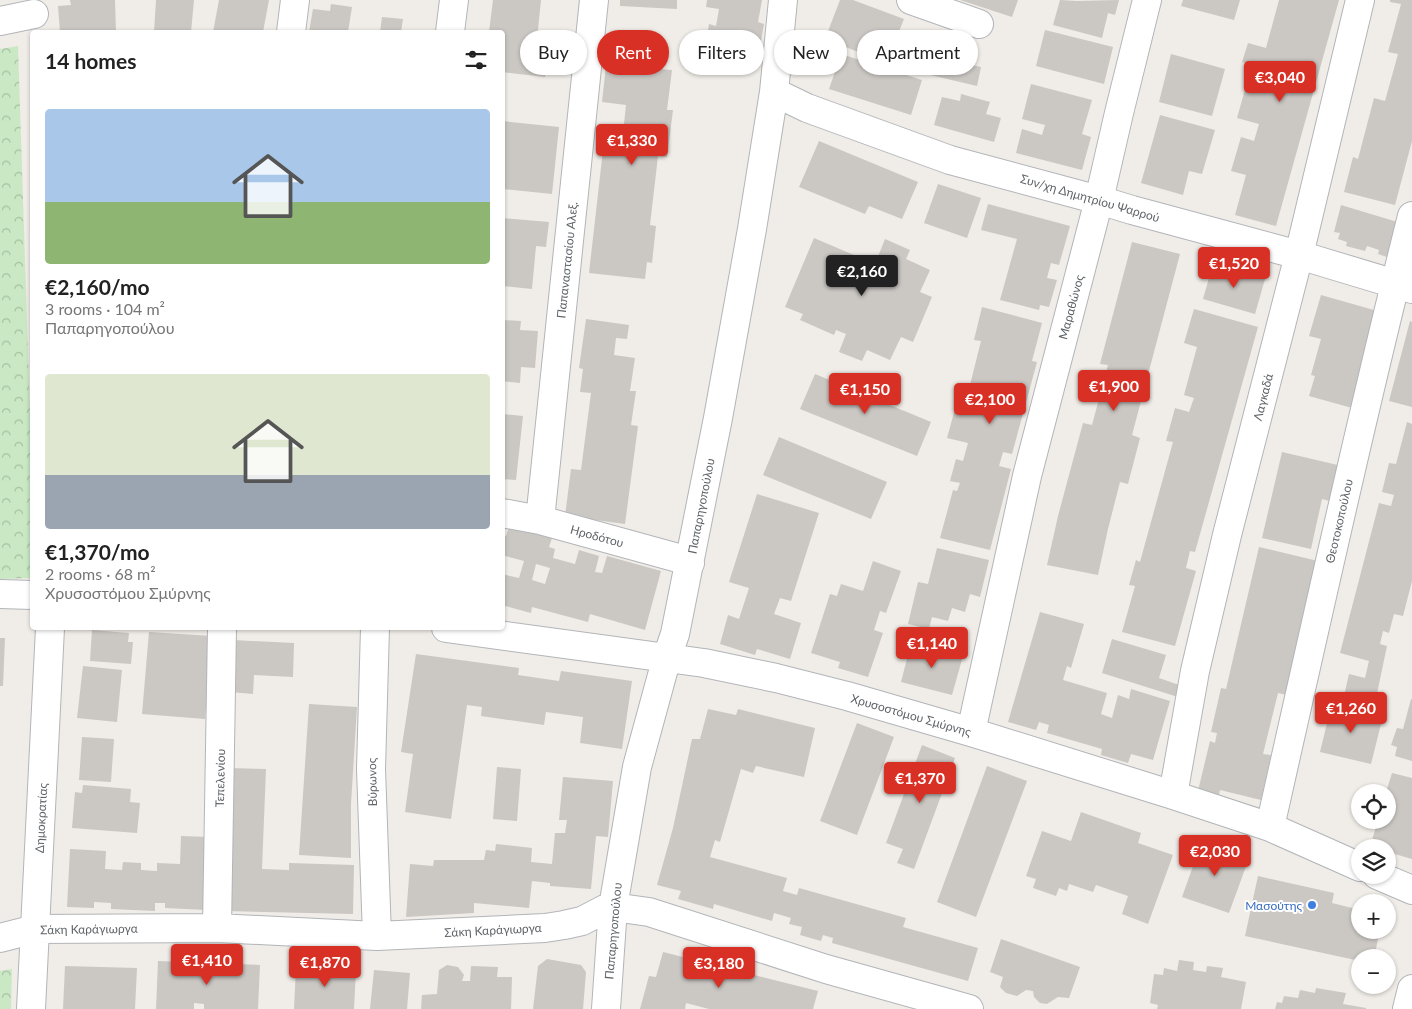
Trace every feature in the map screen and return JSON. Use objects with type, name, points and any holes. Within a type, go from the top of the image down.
[{"type":"street","points":[[291,30],[295,0]]},
{"type":"street","points":[[450,30],[454,0]]},
{"type":"street","name":"Παπαναστασίου Αλεξ.","points":[[540,520],[594,0]]},
{"type":"street","name":"Παπαρηγοπούλου","points":[[606,1009],[613,907],[637,767],[675,634],[718,418],[752,229],[774,92],[783,0]]},
{"type":"street","points":[[911,0],[979,24]]},
{"type":"street","name":"Μαραθώνος","points":[[971,732],[1027,476],[1099,200],[1118,113],[1147,0]]},
{"type":"street","name":"Λαγκαδά","points":[[1173,795],[1198,661],[1227,535],[1299,255],[1360,0]]},
{"type":"street","points":[[0,21],[34,15]]},
{"type":"street","name":"Συν/χη Δημητρίου Ψαρρού","points":[[774,92],[807,108],[950,160],[1299,255],[1403,286]]},
{"type":"street","name":"Θεοτοκοπούλου","points":[[1270,828],[1326,579],[1403,286],[1412,216]]},
{"type":"street","name":"Ηροδότου","points":[[505,514],[540,520],[678,558],[690,564]]},
{"type":"street","points":[[0,594],[30,595]]},
{"type":"street","name":"Δημοκρατίας","points":[[31,1009],[50,630]]},
{"type":"street","name":"Τεπελενίου","points":[[217,928],[222,630]]},
{"type":"street","name":"Βύρωνος","points":[[375,630],[370,769],[377,936]]},
{"type":"street","name":"Χρυσοστόμου Σμύρνης","points":[[461,630],[704,663],[776,678],[847,696],[971,732],[1173,795],[1270,828],[1351,863]]},
{"type":"street","points":[[1396,883],[1412,890]]},
{"type":"street","points":[[613,907],[649,912],[826,969],[969,1009]]},
{"type":"street","name":"Σάκη Καράγιωργα","points":[[0,938],[35,929],[217,928],[377,936],[545,928],[582,921],[613,907]]},
{"type":"street","points":[[1407,1009],[1412,989]]},
{"type":"green space","points":[[18,46],[30,414],[30,578],[0,579],[0,49]]},
{"type":"green space","points":[[12,969],[11,1009],[0,1009],[0,971]]},
{"type":"building","points":[[70,0],[115,0],[116,30],[60,30],[58,6],[71,5]]},
{"type":"building","points":[[156,0],[194,0],[191,30],[154,30]]},
{"type":"building","points":[[219,0],[269,0],[263,30],[213,30]]},
{"type":"building","points":[[493,0],[541,0],[538,30],[520,30],[520,74],[505,72],[505,30],[489,30]]},
{"type":"building","points":[[620,0],[677,0],[677,9],[620,6]]},
{"type":"building","points":[[707,0],[762,0],[758,22],[764,24],[763,30],[708,30],[709,24],[716,26],[719,9],[706,7]]},
{"type":"building","points":[[840,0],[853,0],[904,19],[900,30],[857,30],[857,51],[847,48],[847,30],[828,30]]},
{"type":"building","points":[[960,0],[1018,0],[1012,17]]},
{"type":"building","points":[[1060,0],[1119,0],[1115,15],[1108,13],[1102,38],[1053,25]]},
{"type":"building","points":[[1183,0],[1240,0],[1234,20],[1181,6]]},
{"type":"building","points":[[1279,0],[1339,0],[1276,226],[1235,215],[1246,175],[1231,171],[1241,137],[1254,141],[1259,124],[1237,118],[1248,79],[1261,83],[1264,75],[1259,73],[1260,67],[1242,62],[1248,43],[1266,48]]},
{"type":"building","points":[[1390,0],[1412,0],[1412,141],[1395,205],[1344,192],[1353,157],[1358,159],[1374,98],[1385,101],[1398,54],[1388,52],[1401,4],[1390,2]]},
{"type":"building","points":[[331,4],[352,7],[348,30],[309,30],[313,9],[330,11]]},
{"type":"building","points":[[382,17],[403,19],[401,30],[380,30]]},
{"type":"building","points":[[1045,30],[1113,47],[1104,84],[1036,66]]},
{"type":"building","points":[[1171,54],[1225,69],[1212,116],[1159,102]]},
{"type":"building","points":[[847,56],[857,59],[857,75],[906,75],[922,80],[911,115],[829,89],[834,75],[847,75]]},
{"type":"building","points":[[978,66],[981,67],[977,86],[930,75],[978,75]]},
{"type":"building","points":[[669,70],[672,70],[667,110],[673,110],[667,157],[658,156],[650,225],[656,226],[652,263],[647,262],[645,279],[589,273],[603,150],[621,152],[626,105],[602,102],[605,75],[669,75]]},
{"type":"building","points":[[528,75],[545,75],[545,77]]},
{"type":"building","points":[[1031,84],[1092,100],[1082,134],[1091,137],[1082,170],[1016,153],[1022,129],[1042,135],[1045,125],[1022,119]]},
{"type":"building","points":[[961,94],[990,102],[986,114],[1001,118],[994,142],[934,125],[942,97],[960,101]]},
{"type":"building","points":[[1160,115],[1215,130],[1202,174],[1189,171],[1183,195],[1141,183]]},
{"type":"building","points":[[505,121],[559,127],[552,194],[505,189]]},
{"type":"building","points":[[819,141],[918,182],[902,219],[869,206],[865,214],[799,187]]},
{"type":"building","points":[[938,184],[981,198],[967,238],[924,223]]},
{"type":"building","points":[[988,204],[1070,226],[1059,265],[1051,263],[1047,278],[1057,280],[1049,307],[1040,305],[1039,310],[1000,300],[1017,239],[981,230]]},
{"type":"building","points":[[1341,205],[1404,224],[1393,259],[1378,254],[1379,250],[1367,246],[1365,251],[1346,246],[1347,242],[1338,239],[1340,233],[1334,232]]},
{"type":"building","points":[[505,218],[549,222],[546,247],[536,246],[532,289],[505,286]]},
{"type":"building","points":[[814,238],[875,264],[885,239],[910,250],[906,259],[930,270],[920,292],[932,297],[913,342],[901,337],[890,360],[867,350],[862,361],[839,352],[846,334],[836,330],[834,335],[800,320],[803,314],[785,307]]},
{"type":"building","points":[[1132,242],[1180,254],[1132,435],[1140,438],[1128,484],[1120,482],[1098,575],[1047,565],[1083,423],[1092,425],[1108,365],[1100,364]]},
{"type":"building","points":[[1213,264],[1265,279],[1255,314],[1203,299]]},
{"type":"building","points":[[1321,295],[1388,314],[1352,408],[1309,396],[1315,376],[1311,375],[1321,339],[1309,336]]},
{"type":"building","points":[[982,307],[1042,323],[1032,361],[1037,362],[1012,454],[1003,452],[999,466],[1011,469],[990,550],[940,538],[953,490],[957,491],[960,483],[950,481],[956,459],[963,461],[968,443],[947,438],[960,391],[968,393],[981,341],[974,340]]},
{"type":"building","points":[[1194,309],[1258,327],[1195,552],[1190,551],[1186,568],[1196,571],[1175,646],[1122,632],[1135,586],[1129,585],[1136,560],[1140,562],[1173,442],[1166,441],[1175,408],[1189,412],[1194,398],[1184,395],[1197,347],[1184,343]]},
{"type":"building","points":[[586,319],[629,325],[627,339],[616,338],[614,355],[635,358],[630,391],[636,391],[631,425],[638,426],[625,524],[565,516],[571,469],[581,470],[591,393],[580,392],[583,369],[579,368]]},
{"type":"building","points":[[505,320],[521,321],[520,330],[538,331],[535,368],[521,367],[520,383],[505,381]]},
{"type":"building","points":[[1410,321],[1412,322],[1412,407],[1389,401]]},
{"type":"building","points":[[815,374],[931,422],[917,456],[800,409]]},
{"type":"building","points":[[505,414],[523,416],[516,480],[505,479]]},
{"type":"building","points":[[1407,422],[1412,424],[1412,581],[1403,616],[1394,614],[1389,633],[1383,631],[1380,644],[1387,646],[1375,703],[1344,696],[1349,674],[1365,678],[1369,661],[1340,653],[1379,503],[1391,506],[1394,495],[1382,492],[1389,463],[1396,464]]},
{"type":"building","points":[[779,437],[887,482],[871,519],[763,475]]},
{"type":"building","points":[[1282,452],[1342,466],[1333,502],[1322,499],[1311,549],[1262,538]]},
{"type":"building","points":[[757,494],[819,513],[791,601],[780,598],[774,614],[801,623],[790,659],[757,649],[755,655],[720,644],[728,615],[739,619],[749,588],[729,582]]},
{"type":"building","points":[[509,527],[552,538],[549,547],[555,549],[553,558],[575,564],[579,550],[599,556],[595,572],[602,573],[607,556],[661,571],[645,630],[590,614],[588,622],[532,607],[531,613],[505,606],[505,575],[519,578],[524,561],[505,556],[505,536]],"holes":[[[536,564],[550,568],[545,584],[532,580]]]},
{"type":"building","points":[[1259,547],[1322,562],[1291,696],[1278,693],[1263,754],[1271,755],[1261,800],[1220,790],[1218,800],[1197,795],[1210,741],[1215,743],[1217,733],[1211,732],[1221,688],[1226,689]]},
{"type":"building","points":[[937,548],[989,560],[980,597],[970,594],[965,612],[952,608],[948,621],[932,617],[929,629],[908,624],[918,582],[928,584]]},
{"type":"building","points":[[873,561],[901,571],[886,613],[880,611],[874,630],[883,633],[868,677],[838,668],[840,662],[811,653],[830,594],[837,596],[841,584],[863,591]]},
{"type":"building","points":[[1040,612],[1084,624],[1071,668],[1067,666],[1063,680],[1107,693],[1101,714],[1112,718],[1118,695],[1129,699],[1131,689],[1170,701],[1153,760],[1131,754],[1128,763],[1101,755],[1102,749],[1047,733],[1049,725],[1039,722],[1036,730],[1008,722]]},
{"type":"building","points":[[92,630],[129,633],[128,642],[133,642],[131,664],[90,661]]},
{"type":"building","points":[[149,632],[212,636],[205,719],[142,714]]},
{"type":"building","points":[[0,638],[5,638],[3,686],[0,686]]},
{"type":"building","points":[[1112,639],[1166,655],[1159,678],[1182,686],[1178,697],[1102,673]]},
{"type":"building","points":[[233,640],[294,643],[293,677],[254,675],[253,694],[230,692]]},
{"type":"building","points":[[911,643],[963,656],[952,695],[901,682]]},
{"type":"building","points":[[416,654],[519,668],[518,675],[559,681],[561,671],[632,681],[622,749],[580,743],[583,717],[546,712],[544,725],[481,716],[482,707],[467,705],[451,819],[405,812],[413,754],[401,752]]},
{"type":"building","points":[[83,666],[122,670],[117,722],[77,718]]},
{"type":"building","points":[[1411,699],[1412,761],[1395,756],[1397,747],[1391,745],[1397,728],[1403,729]]},
{"type":"building","points":[[1332,703],[1383,716],[1371,764],[1320,752]]},
{"type":"building","points":[[309,704],[357,707],[351,804],[351,858],[299,855]]},
{"type":"building","points":[[708,709],[736,715],[738,709],[815,728],[804,777],[756,766],[753,773],[741,769],[720,842],[715,840],[710,857],[787,878],[783,891],[797,895],[799,888],[906,918],[903,927],[978,948],[968,981],[832,943],[833,938],[823,935],[821,941],[800,935],[802,927],[789,924],[791,918],[774,913],[772,921],[714,904],[713,909],[678,899],[681,891],[657,885],[673,828],[692,739],[700,739]]},
{"type":"building","points":[[857,723],[894,737],[857,835],[820,821]]},
{"type":"building","points":[[82,737],[114,739],[111,782],[79,780]]},
{"type":"building","points":[[922,745],[955,758],[914,869],[897,863],[903,849],[886,843]]},
{"type":"building","points":[[987,766],[1027,781],[976,917],[937,902]]},
{"type":"building","points":[[497,767],[521,769],[517,821],[493,819]]},
{"type":"building","points":[[230,768],[266,769],[262,869],[289,870],[289,863],[354,865],[353,914],[225,911]]},
{"type":"building","points":[[1392,773],[1412,778],[1412,859],[1396,854],[1396,839],[1372,839],[1375,829],[1396,829],[1396,784],[1389,784]]},
{"type":"building","points":[[563,777],[613,781],[608,837],[596,836],[591,889],[550,886],[550,883],[532,881],[529,908],[474,903],[474,913],[406,917],[410,864],[433,866],[434,860],[484,860],[486,850],[495,851],[496,844],[532,848],[531,862],[552,864],[555,833],[565,833],[567,820],[559,820]]},
{"type":"building","points":[[83,785],[131,789],[130,802],[140,803],[137,833],[72,828],[75,792],[82,793]]},
{"type":"building","points":[[1081,812],[1141,833],[1138,843],[1173,855],[1148,924],[1122,914],[1128,896],[1096,885],[1093,892],[1069,884],[1067,891],[1059,888],[1056,896],[1033,888],[1036,879],[1026,876],[1042,831],[1071,841]]},
{"type":"building","points":[[181,836],[209,837],[206,910],[165,908],[165,903],[155,903],[155,911],[111,909],[111,903],[94,902],[94,908],[67,907],[70,849],[106,851],[105,869],[122,870],[123,862],[141,863],[141,870],[157,871],[157,863],[180,864]]},
{"type":"building","points":[[1202,841],[1249,858],[1229,913],[1182,897]]},
{"type":"building","points":[[1258,876],[1334,893],[1332,903],[1351,908],[1351,939],[1378,939],[1376,949],[1351,949],[1351,959],[1245,936]]},
{"type":"building","points":[[1001,939],[1080,967],[1069,998],[1058,997],[1047,1004],[1040,1003],[1034,997],[1033,991],[1026,990],[1017,996],[1006,993],[1000,987],[1003,977],[990,972]]},
{"type":"building","points":[[663,952],[818,991],[813,1009],[709,1009],[686,1003],[685,1009],[640,1009],[649,976],[656,977]]},
{"type":"building","points":[[547,959],[581,965],[586,972],[583,1009],[533,1009],[538,966]]},
{"type":"building","points":[[1179,960],[1194,962],[1193,970],[1206,972],[1207,966],[1223,968],[1221,977],[1246,982],[1241,1009],[1157,1009],[1158,1005],[1150,1003],[1154,974],[1163,975],[1164,968],[1177,971]]},
{"type":"building","points":[[158,961],[260,965],[258,1009],[204,1009],[204,1004],[194,1003],[194,1009],[156,1009]]},
{"type":"building","points":[[447,965],[458,967],[464,975],[462,981],[470,981],[471,966],[498,967],[497,977],[512,977],[511,1009],[421,1009],[422,995],[437,994],[439,970]]},
{"type":"building","points":[[65,966],[137,968],[135,1009],[63,1009]]},
{"type":"building","points":[[296,966],[356,970],[354,1009],[294,1009]]},
{"type":"building","points":[[374,970],[410,973],[407,1009],[370,1009]]},
{"type":"building","points":[[1316,988],[1346,993],[1343,1004],[1366,1009],[1275,1009],[1277,1002],[1282,1003],[1284,996],[1298,998],[1300,990],[1315,993]]},
{"type":"place","name":"Μασούτης","points":[[1312,905]]}]
